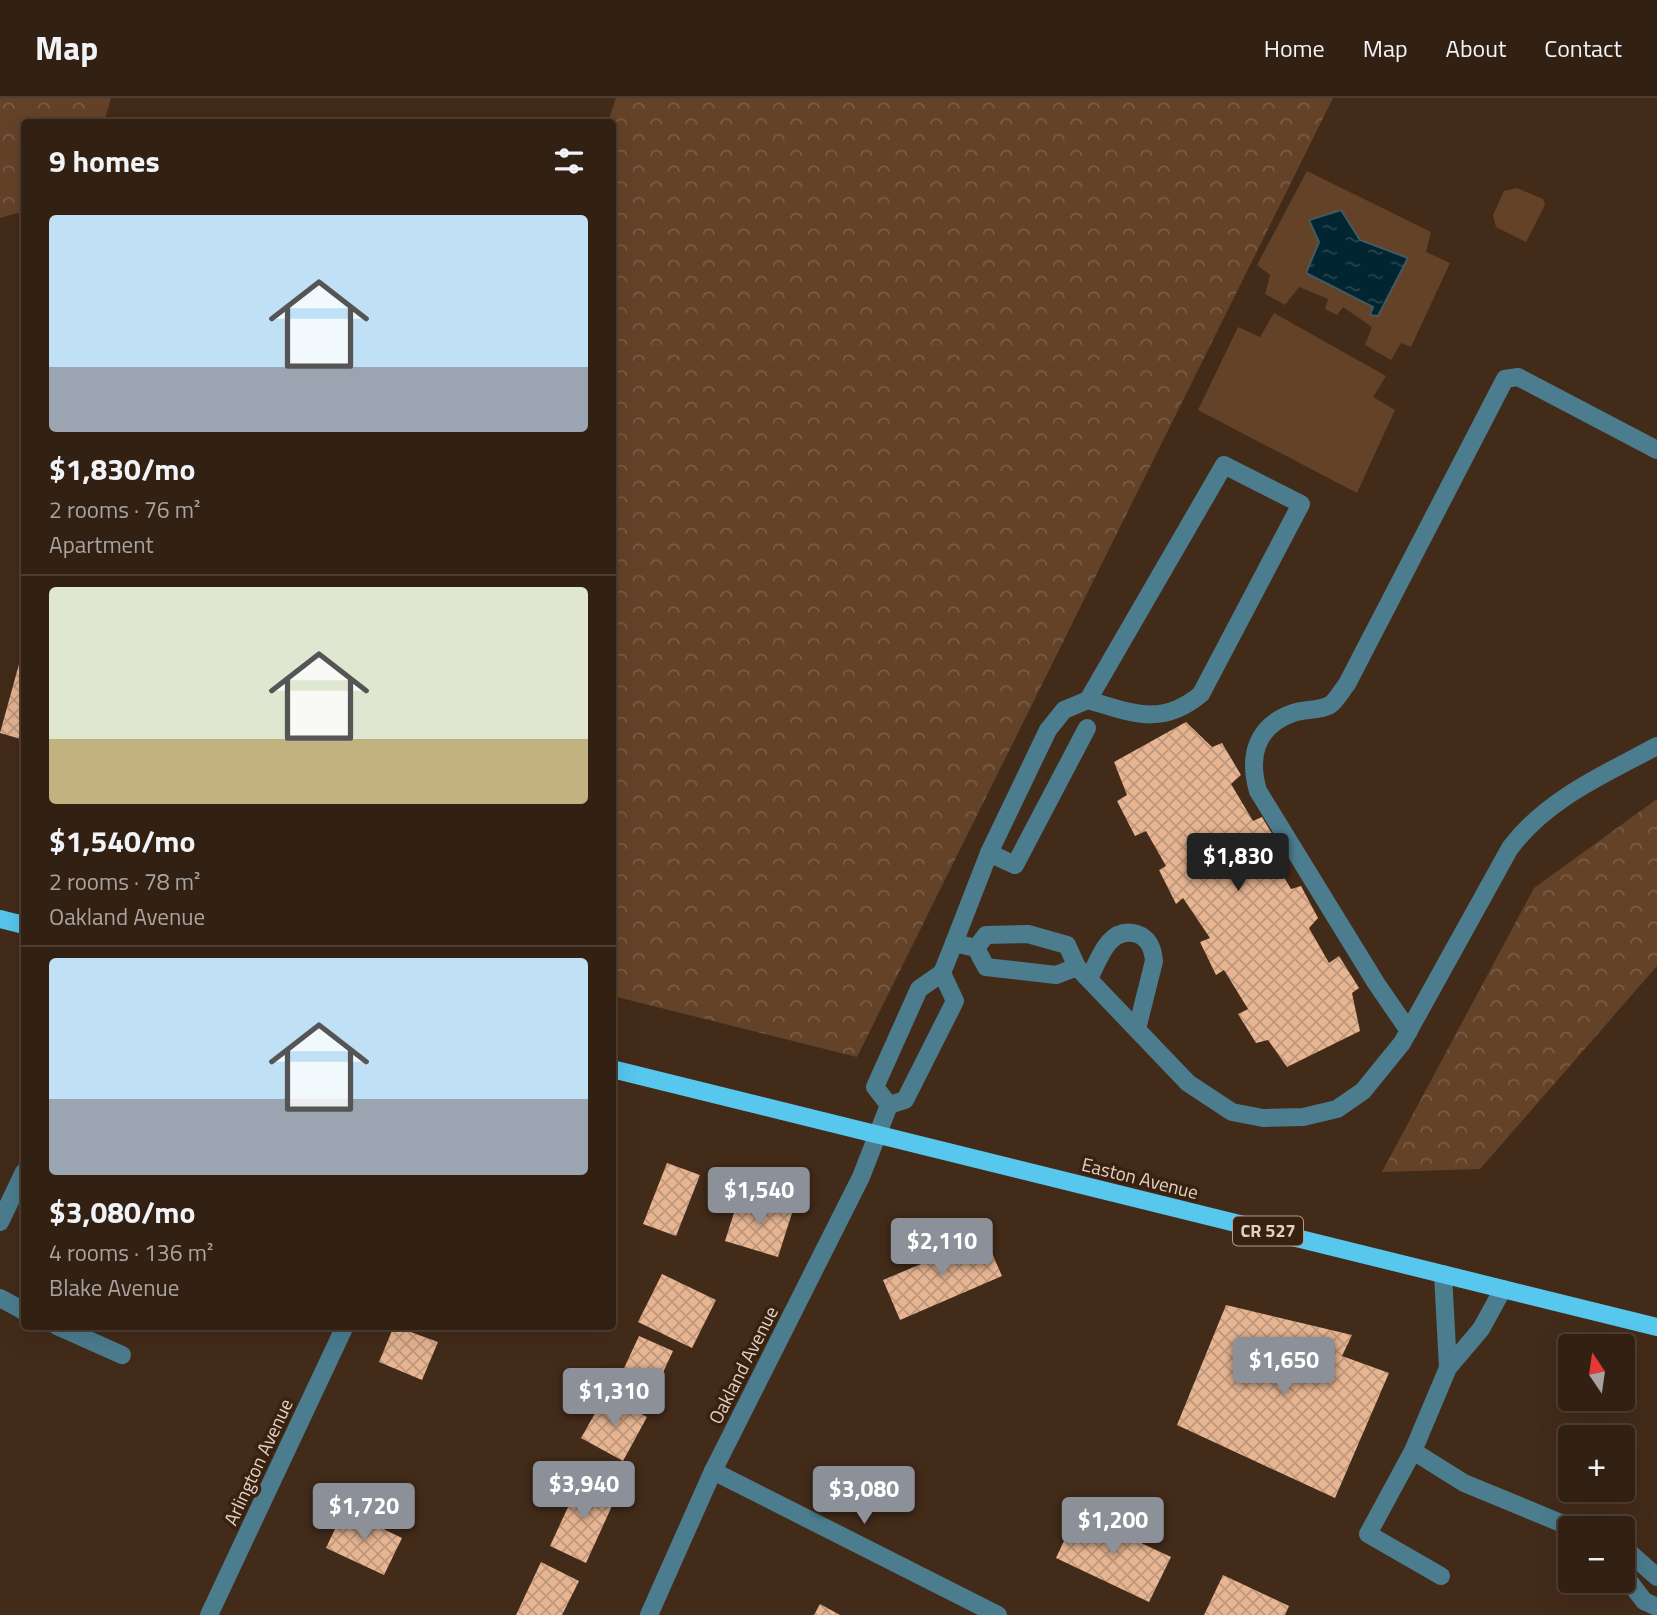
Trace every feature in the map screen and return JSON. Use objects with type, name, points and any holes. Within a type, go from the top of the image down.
[{"type":"main road","points":[[0,919],[21,924]]},
{"type":"main road","name":"Easton Avenue","points":[[616,1070],[1657,1327]]},
{"type":"street","points":[[1409,1031],[1376,983],[1258,791],[1252,769],[1257,744],[1266,727],[1292,713],[1331,705],[1347,684],[1505,379],[1518,377],[1657,450]]},
{"type":"street","points":[[942,974],[955,1002],[905,1100],[889,1105],[875,1087],[919,989],[942,974],[989,853],[1048,730],[1064,710],[1088,700],[1224,464],[1301,504],[1201,694],[1186,706],[1145,717],[1088,700]]},
{"type":"street","points":[[989,853],[1015,865],[1087,728]]},
{"type":"street","points":[[976,948],[986,935],[1028,934],[1068,945],[1083,973],[1188,1083],[1232,1112],[1263,1118],[1303,1117],[1337,1109],[1363,1091],[1409,1031],[1510,848],[1527,825],[1553,803],[1657,746]]},
{"type":"street","points":[[954,943],[976,948],[986,967],[1056,975],[1083,973],[1114,936],[1129,932],[1144,936],[1153,949],[1154,961],[1137,1029]]},
{"type":"street","name":"Oakland Avenue","points":[[649,1615],[713,1471],[861,1177],[889,1105]]},
{"type":"street","points":[[0,1222],[21,1178]]},
{"type":"street","points":[[1443,1274],[1448,1368]]},
{"type":"street","points":[[1441,1576],[1368,1534],[1413,1451],[1448,1368],[1481,1329],[1503,1289]]},
{"type":"street","points":[[0,1298],[21,1309]]},
{"type":"street","points":[[66,1330],[122,1355]]},
{"type":"street","name":"Arlington Avenue","points":[[209,1615],[343,1330]]},
{"type":"street","points":[[1413,1451],[1464,1483],[1558,1522]]},
{"type":"street","points":[[713,1471],[998,1615]]},
{"type":"street","points":[[1635,1558],[1657,1577]]},
{"type":"street","points":[[1635,1589],[1644,1601],[1657,1607]]},
{"type":"green space","points":[[0,98],[111,98],[105,119],[21,119],[21,212],[0,218]]},
{"type":"green space","points":[[616,98],[1333,98],[857,1057],[616,997],[616,119],[609,119]]},
{"type":"green space","points":[[1307,171],[1431,232],[1426,252],[1450,263],[1411,347],[1401,343],[1391,360],[1365,345],[1372,327],[1343,307],[1337,315],[1325,309],[1328,299],[1299,287],[1285,305],[1265,294],[1270,275],[1257,265]]},
{"type":"green space","points":[[1517,188],[1543,199],[1545,205],[1526,242],[1496,227],[1493,215],[1504,191]]},
{"type":"green space","points":[[1274,313],[1386,376],[1373,397],[1395,410],[1357,493],[1198,410],[1238,327],[1260,337]]},
{"type":"green space","points":[[1657,799],[1657,966],[1480,1169],[1382,1172],[1534,888]]},
{"type":"water","points":[[1341,210],[1360,240],[1408,258],[1378,316],[1370,315],[1373,307],[1306,273],[1319,242],[1309,220]]},
{"type":"building","points":[[21,657],[21,739],[0,733]]},
{"type":"building","points":[[1186,722],[1212,747],[1222,743],[1241,775],[1231,784],[1253,821],[1262,817],[1280,847],[1270,853],[1291,889],[1301,886],[1318,918],[1309,928],[1329,963],[1339,956],[1359,988],[1352,993],[1360,1031],[1287,1067],[1268,1040],[1256,1043],[1238,1014],[1248,1009],[1224,970],[1216,975],[1200,942],[1210,938],[1183,898],[1176,904],[1159,870],[1166,866],[1146,831],[1135,836],[1117,801],[1127,795],[1114,762]]},
{"type":"building","points":[[667,1163],[700,1175],[676,1236],[643,1224]]},
{"type":"building","points":[[739,1197],[792,1213],[778,1257],[725,1241]]},
{"type":"building","points":[[985,1237],[1002,1276],[900,1320],[883,1280]]},
{"type":"building","points":[[662,1274],[716,1300],[692,1348],[638,1322]]},
{"type":"building","points":[[1226,1305],[1352,1335],[1342,1356],[1389,1373],[1335,1498],[1177,1425]]},
{"type":"building","points":[[392,1330],[405,1330],[438,1342],[422,1380],[379,1362]]},
{"type":"building","points":[[639,1336],[673,1351],[652,1396],[618,1381]]},
{"type":"building","points":[[606,1394],[647,1417],[623,1461],[581,1438]]},
{"type":"building","points":[[581,1479],[617,1495],[586,1563],[550,1546]]},
{"type":"building","points":[[344,1510],[402,1538],[384,1575],[326,1548]]},
{"type":"building","points":[[1077,1513],[1171,1557],[1149,1602],[1056,1558]]},
{"type":"building","points":[[541,1562],[579,1581],[562,1615],[516,1615]]},
{"type":"building","points":[[1223,1575],[1289,1606],[1285,1615],[1204,1615]]},
{"type":"building","points":[[820,1604],[840,1615],[814,1615]]}]
